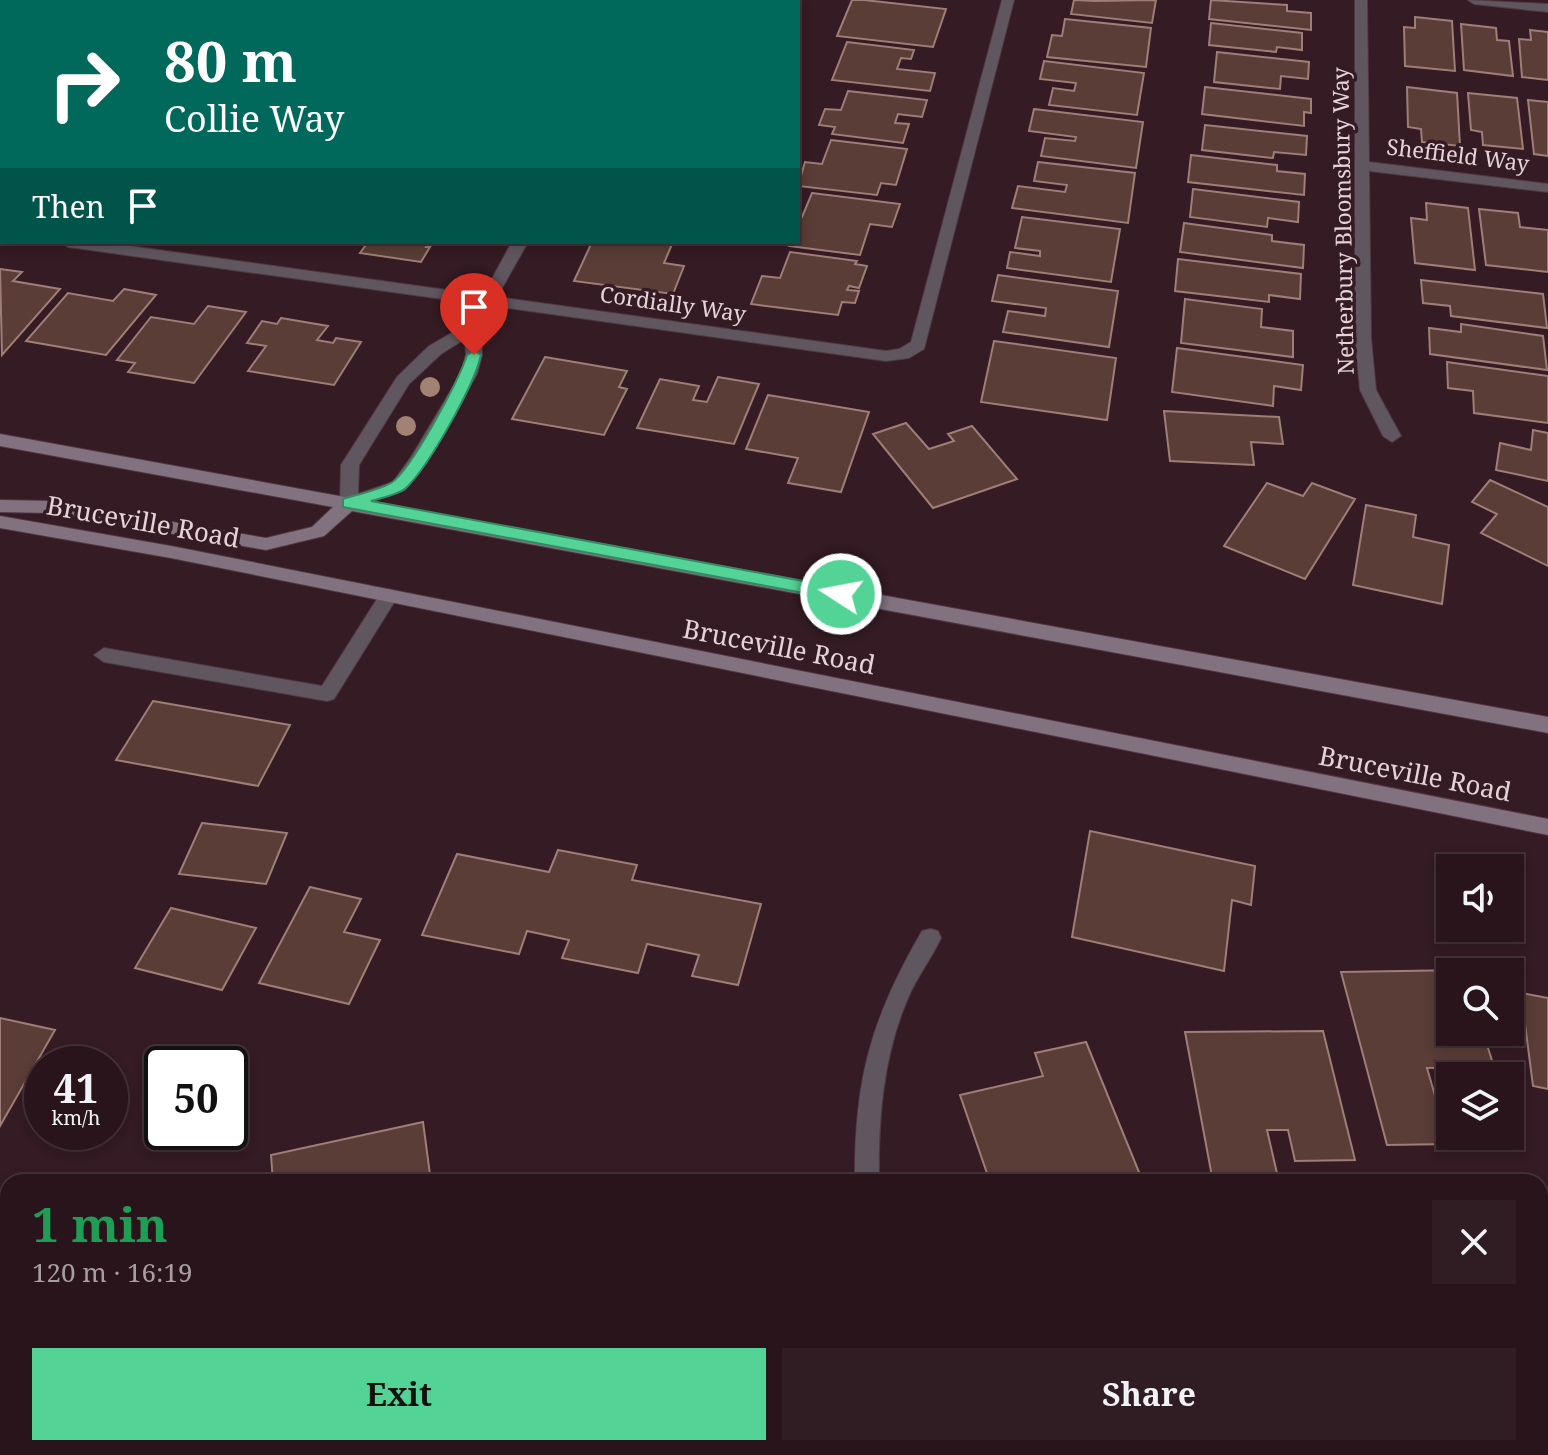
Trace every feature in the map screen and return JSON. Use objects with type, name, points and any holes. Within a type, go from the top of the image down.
[{"type":"main road","points":[[0,440],[1548,725]]},
{"type":"main road","name":"Bruceville Road","points":[[0,506],[51,507],[266,544],[318,532],[349,503]]},
{"type":"main road","name":"Bruceville Road","points":[[0,522],[389,596],[1548,827]]},
{"type":"street","name":"Cordially Way","points":[[82,244],[886,356],[903,354],[918,345],[1008,0]]},
{"type":"street","name":"Netherbury Bloomsbury Way","points":[[1361,0],[1363,338],[1368,390],[1392,436]]},
{"type":"street","points":[[1474,0],[1548,8]]},
{"type":"street","name":"Sheffield Way","points":[[1363,166],[1548,188]]},
{"type":"street","points":[[473,327],[474,355],[469,374],[418,460],[399,486],[349,503],[350,465],[403,381],[435,350],[473,327],[519,244]]},
{"type":"street","points":[[104,655],[327,694],[389,596]]},
{"type":"street","points":[[867,1174],[865,1147],[870,1089],[892,1008],[930,938]]},
{"type":"building","points":[[852,0],[946,9],[933,47],[837,36]]},
{"type":"building","points":[[1074,0],[1156,0],[1152,23],[1071,14]]},
{"type":"building","points":[[1211,0],[1287,5],[1287,11],[1311,13],[1311,30],[1209,19]]},
{"type":"building","points":[[1415,17],[1452,21],[1455,71],[1405,66],[1404,27],[1415,28]]},
{"type":"building","points":[[1065,19],[1151,28],[1146,67],[1047,57],[1052,35],[1062,36]]},
{"type":"building","points":[[1211,23],[1302,33],[1302,50],[1277,47],[1276,52],[1209,45]]},
{"type":"building","points":[[1461,24],[1496,28],[1497,40],[1509,41],[1513,76],[1464,70]]},
{"type":"building","points":[[1530,30],[1548,32],[1548,80],[1522,77],[1519,39],[1531,40]]},
{"type":"building","points":[[847,42],[914,50],[911,59],[901,58],[897,69],[935,73],[930,91],[832,80]]},
{"type":"building","points":[[1217,52],[1309,62],[1308,79],[1281,76],[1280,89],[1214,82]]},
{"type":"building","points":[[1044,61],[1144,73],[1137,115],[1049,105],[1053,88],[1074,91],[1076,83],[1040,79]]},
{"type":"building","points":[[1205,87],[1311,99],[1311,113],[1304,112],[1304,126],[1202,114]]},
{"type":"building","points":[[1407,87],[1457,93],[1460,146],[1422,142],[1421,129],[1408,127]]},
{"type":"building","points":[[848,91],[927,100],[922,117],[898,114],[895,123],[909,124],[903,143],[832,134],[835,127],[819,125],[825,109],[841,110]]},
{"type":"building","points":[[1468,93],[1517,98],[1523,149],[1483,145],[1482,132],[1471,130]]},
{"type":"building","points":[[1528,100],[1548,102],[1548,156],[1534,154]]},
{"type":"building","points":[[1034,109],[1143,122],[1136,168],[1041,156],[1045,138],[1075,141],[1076,137],[1029,131]]},
{"type":"building","points":[[1205,125],[1307,136],[1306,155],[1274,152],[1273,158],[1202,150]]},
{"type":"building","points":[[831,140],[907,149],[896,185],[881,183],[877,195],[800,186],[805,162],[822,164]]},
{"type":"building","points":[[1191,155],[1277,165],[1277,171],[1305,174],[1304,195],[1188,182]]},
{"type":"building","points":[[1038,162],[1135,173],[1128,223],[1012,208],[1018,186],[1065,192],[1067,185],[1034,181]]},
{"type":"building","points":[[1193,189],[1299,202],[1298,222],[1268,218],[1267,227],[1190,217]]},
{"type":"building","points":[[812,193],[900,204],[892,227],[870,224],[860,255],[789,246],[800,244],[802,217]]},
{"type":"building","points":[[1426,203],[1468,208],[1475,270],[1415,263],[1411,218],[1427,220]]},
{"type":"building","points":[[1479,209],[1518,213],[1520,227],[1548,230],[1548,272],[1486,265]]},
{"type":"building","points":[[1022,217],[1120,229],[1111,282],[1007,268],[1010,252],[1040,256],[1040,251],[1015,248]]},
{"type":"building","points":[[1184,223],[1272,235],[1272,241],[1304,245],[1303,268],[1180,252]]},
{"type":"building","points":[[367,244],[428,244],[426,247],[430,247],[421,262],[360,253]]},
{"type":"building","points":[[591,244],[672,244],[664,263],[684,266],[673,294],[574,281]]},
{"type":"building","points":[[790,252],[857,261],[855,264],[867,266],[859,288],[849,286],[847,290],[859,291],[855,303],[842,302],[838,315],[751,304],[762,276],[780,278]]},
{"type":"building","points":[[1178,259],[1301,274],[1300,299],[1269,295],[1269,302],[1175,291]]},
{"type":"building","points":[[0,269],[22,272],[13,281],[60,289],[2,355]]},
{"type":"building","points":[[998,275],[1118,291],[1109,347],[1003,332],[1008,311],[1045,316],[1046,308],[992,301]]},
{"type":"building","points":[[1421,280],[1543,294],[1547,328],[1451,316],[1450,306],[1423,303]]},
{"type":"building","points":[[124,289],[156,295],[106,355],[26,341],[68,293],[113,301]]},
{"type":"building","points":[[1185,299],[1262,309],[1261,327],[1293,331],[1293,357],[1181,343]]},
{"type":"building","points":[[208,306],[246,312],[194,383],[128,372],[135,363],[117,360],[151,317],[194,324]]},
{"type":"building","points":[[281,318],[328,326],[317,340],[333,343],[336,338],[361,342],[334,385],[248,371],[266,346],[247,343],[262,321],[277,324]]},
{"type":"building","points":[[1461,324],[1543,336],[1547,370],[1430,354],[1429,328],[1461,332]]},
{"type":"building","points":[[994,341],[1116,358],[1107,420],[981,402]]},
{"type":"building","points":[[1177,348],[1303,365],[1301,390],[1274,386],[1273,406],[1172,392]]},
{"type":"building","points":[[545,357],[627,371],[619,387],[627,389],[604,435],[512,419]]},
{"type":"building","points":[[1447,362],[1548,376],[1548,423],[1474,413],[1473,391],[1448,388]]},
{"type":"building","points":[[718,377],[759,384],[734,444],[637,428],[660,379],[699,386],[693,400],[707,402]]},
{"type":"building","points":[[768,395],[869,412],[841,492],[788,483],[798,458],[746,449]]},
{"type":"building","points":[[1164,411],[1279,417],[1283,444],[1251,442],[1254,465],[1170,461]]},
{"type":"building","points":[[906,423],[929,449],[954,441],[948,434],[972,426],[1017,479],[933,508],[873,434]]},
{"type":"building","points":[[1533,430],[1548,433],[1548,481],[1496,470],[1500,443],[1531,450]]},
{"type":"building","points":[[1490,480],[1548,507],[1548,566],[1481,533],[1497,514],[1472,502]]},
{"type":"building","points":[[1267,483],[1303,496],[1312,483],[1355,499],[1305,579],[1224,546]]},
{"type":"building","points":[[1366,505],[1416,515],[1413,537],[1449,545],[1442,604],[1353,585]]},
{"type":"building","points":[[153,701],[290,725],[258,786],[116,760]]},
{"type":"building","points":[[202,823],[287,833],[266,884],[179,874]]},
{"type":"building","points":[[1090,831],[1255,866],[1251,905],[1232,900],[1224,971],[1072,937]]},
{"type":"building","points":[[558,850],[637,865],[632,880],[761,904],[738,985],[692,976],[699,955],[647,944],[638,973],[562,958],[569,940],[527,931],[519,954],[422,935],[457,854],[549,872]]},
{"type":"building","points":[[310,887],[361,899],[344,932],[380,940],[349,1004],[259,983]]},
{"type":"building","points":[[171,908],[256,928],[222,990],[135,968]]},
{"type":"building","points":[[1436,970],[1436,1046],[1487,1046],[1492,1062],[1436,1062],[1436,1068],[1427,1068],[1436,1099],[1436,1144],[1387,1145],[1341,972]]},
{"type":"building","points":[[1524,994],[1548,998],[1548,1089],[1533,1086]]},
{"type":"building","points":[[0,1018],[55,1030],[46,1046],[24,1046],[24,1084],[0,1126]]},
{"type":"building","points":[[1323,1031],[1355,1160],[1295,1161],[1288,1130],[1267,1130],[1277,1174],[1212,1174],[1185,1032]]},
{"type":"building","points":[[1086,1042],[1140,1174],[987,1174],[960,1095],[1043,1076],[1035,1053]]},
{"type":"building","points":[[423,1122],[430,1174],[272,1174],[271,1155]]},
{"type":"route","points":[[474,355],[469,374],[399,486],[349,503],[841,594]]}]
